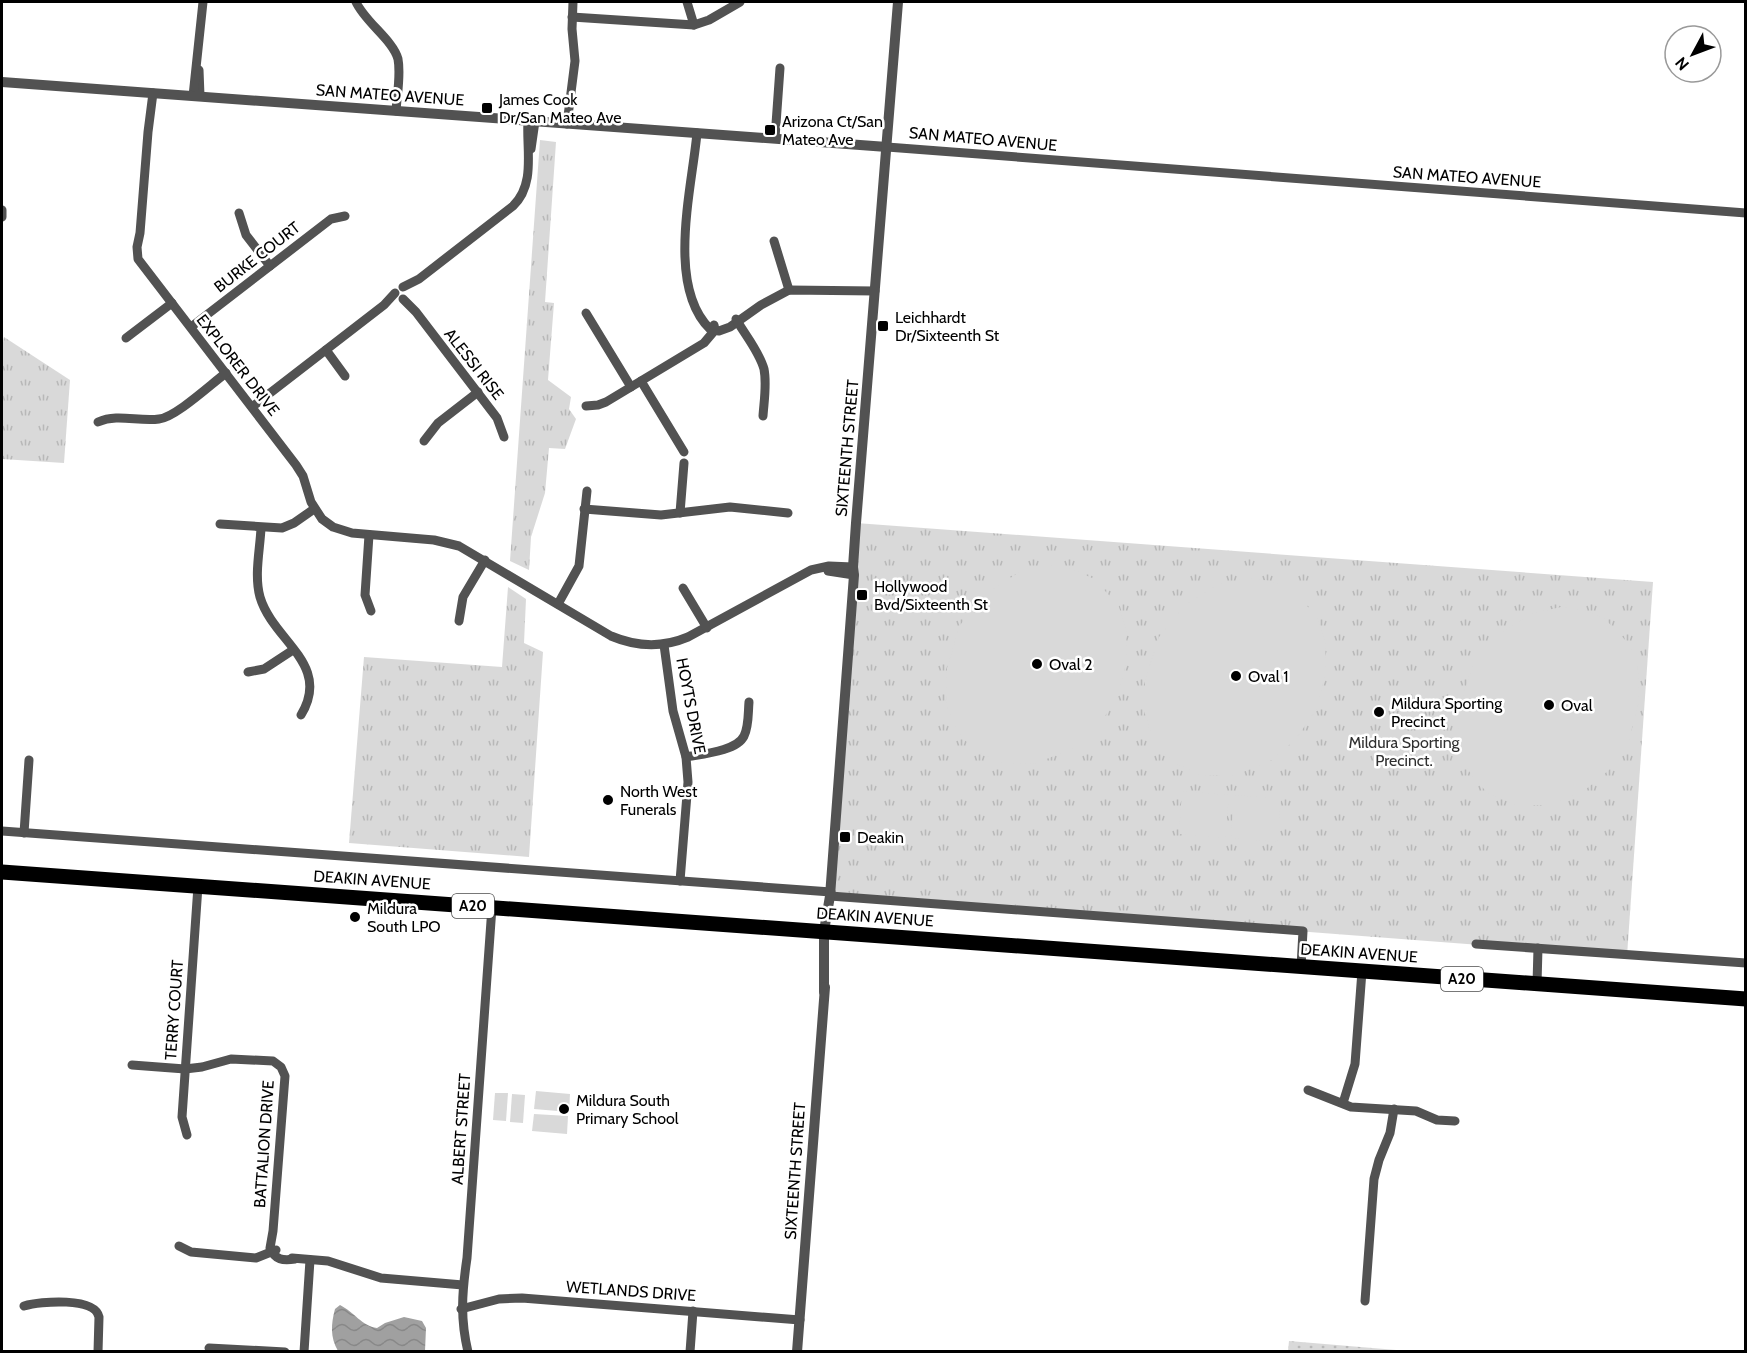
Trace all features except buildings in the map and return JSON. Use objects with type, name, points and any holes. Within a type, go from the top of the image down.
[{"type":"highway","name":"DEAKIN AVENUE","points":[[2,872],[1746,999]]},
{"type":"street","points":[[196,96],[203,2]]},
{"type":"street","points":[[356,2],[364,16],[396,53],[398,63],[396,111]]},
{"type":"street","points":[[570,124],[575,54],[573,2]]},
{"type":"street","points":[[687,2],[694,25]]},
{"type":"street","points":[[572,17],[694,25],[709,20],[740,2]]},
{"type":"street","name":"SIXTEENTH STREET","points":[[797,1352],[898,2]]},
{"type":"street","points":[[775,138],[780,68]]},
{"type":"street","name":"SAN MATEO AVENUE","points":[[2,82],[775,138],[1746,213]]},
{"type":"street","name":"EXPLORER DRIVE","points":[[150,93],[140,233],[143,258],[156,283],[296,465],[314,509]]},
{"type":"street","points":[[252,407],[384,305],[402,294],[519,201],[527,185],[531,121]]},
{"type":"street","points":[[694,132],[684,265],[686,282],[693,300],[703,321],[713,328]]},
{"type":"street","points":[[2,210],[2,217]]},
{"type":"street","points":[[239,213],[246,235],[270,266]]},
{"type":"street","name":"BURKE COURT","points":[[191,327],[331,219],[345,216]]},
{"type":"street","points":[[774,241],[789,290]]},
{"type":"street","points":[[586,406],[606,402],[707,340],[713,328],[736,320],[789,290],[798,288],[875,294]]},
{"type":"street","name":"ALESSI RISE","points":[[402,294],[497,418],[504,437]]},
{"type":"street","points":[[126,338],[172,303]]},
{"type":"street","points":[[586,313],[631,387]]},
{"type":"street","points":[[736,320],[764,369],[763,416]]},
{"type":"street","points":[[326,350],[345,376]]},
{"type":"street","points":[[98,422],[118,417],[154,419],[167,417],[226,373]]},
{"type":"street","points":[[640,381],[684,452]]},
{"type":"street","points":[[424,441],[438,423],[478,392]]},
{"type":"street","points":[[680,513],[684,463]]},
{"type":"street","points":[[558,604],[579,566],[587,491]]},
{"type":"street","points":[[584,509],[654,515],[730,507],[788,513]]},
{"type":"street","points":[[220,524],[261,528],[288,526],[314,509],[322,519],[339,530],[447,542],[485,560],[621,640],[646,645],[664,645],[678,641],[707,628],[816,569],[854,571]]},
{"type":"street","points":[[261,528],[257,578],[260,596],[265,610],[306,668],[311,682],[309,698],[301,715]]},
{"type":"street","points":[[369,535],[365,595],[370,611]]},
{"type":"street","points":[[459,621],[463,597],[485,560]]},
{"type":"street","points":[[683,588],[707,628]]},
{"type":"street","name":"HOYTS DRIVE","points":[[664,645],[673,711],[686,757],[688,782],[680,881]]},
{"type":"street","points":[[248,672],[264,669],[293,650]]},
{"type":"street","points":[[686,757],[730,747],[740,742],[747,730],[749,702]]},
{"type":"street","points":[[24,833],[29,760]]},
{"type":"street","name":"DEAKIN AVENUE","points":[[2,831],[680,881],[1303,932],[1301,967]]},
{"type":"street","name":"TERRY COURT","points":[[187,1136],[182,1117],[198,885]]},
{"type":"street","name":"ALBERT STREET","points":[[468,1352],[461,1309],[492,907]]},
{"type":"street","points":[[1476,944],[1746,963]]},
{"type":"street","points":[[1537,984],[1538,948]]},
{"type":"street","points":[[1343,1103],[1355,1064],[1362,971]]},
{"type":"street","name":"BATTALION DRIVE","points":[[132,1065],[185,1069],[237,1059],[273,1061],[281,1067],[285,1076],[273,1231],[274,1251]]},
{"type":"street","points":[[1308,1090],[1351,1107],[1416,1111],[1437,1120],[1455,1121]]},
{"type":"street","points":[[1365,1300],[1374,1179],[1390,1133],[1394,1109]]},
{"type":"street","points":[[179,1246],[191,1252],[256,1258],[274,1251],[296,1259],[328,1261],[381,1278],[463,1285]]},
{"type":"street","points":[[304,1352],[310,1260]]},
{"type":"street","name":"WETLANDS DRIVE","points":[[461,1309],[509,1298],[800,1320]]},
{"type":"street","points":[[24,1306],[47,1302],[88,1305],[96,1309],[100,1323],[98,1352]]},
{"type":"street","points":[[690,1352],[693,1311]]},
{"type":"street","points":[[210,1348],[285,1352]]},
{"type":"green space","points":[[540,140],[556,142],[545,302],[554,303],[548,380],[571,397],[569,409],[576,419],[565,449],[549,448],[545,493],[531,537],[529,570],[510,561]]},
{"type":"green space","points":[[4,337],[70,380],[64,463],[2,459],[2,348]]},
{"type":"green space","name":"Mildura Sporting Precinct.","points":[[856,523],[1653,582],[1627,956],[830,896]]},
{"type":"green space","name":"Oval 2","points":[[1049,565],[1072,569],[1092,578],[1118,604],[1126,628],[1127,660],[1117,698],[1097,728],[1073,748],[1037,763],[1004,764],[976,751],[962,737],[952,721],[946,702],[947,668],[960,625],[987,593],[1018,573]]},
{"type":"green space","name":"Oval 1","points":[[1247,578],[1271,581],[1291,590],[1317,616],[1325,640],[1326,672],[1316,710],[1295,740],[1272,760],[1236,775],[1202,776],[1175,763],[1160,749],[1151,734],[1145,714],[1145,680],[1159,637],[1185,605],[1217,585]]},
{"type":"green space","points":[[508,587],[526,599],[524,643],[543,652],[529,857],[349,843],[364,657],[502,667]]},
{"type":"green space","name":"Oval","points":[[1561,607],[1584,610],[1605,619],[1631,646],[1638,670],[1639,701],[1629,740],[1609,770],[1585,790],[1549,805],[1516,805],[1488,793],[1474,779],[1464,763],[1458,744],[1459,709],[1472,667],[1499,635],[1530,614]]},
{"type":"green space","points":[[1182,791],[1229,795],[1225,838],[1179,834]]},
{"type":"green space","points":[[1234,795],[1281,799],[1277,842],[1231,838]]},
{"type":"green space","points":[[536,1091],[570,1094],[569,1112],[534,1109]]},
{"type":"green space","points":[[495,1093],[508,1093],[506,1121],[493,1120]]},
{"type":"green space","points":[[512,1094],[525,1095],[523,1123],[510,1122]]},
{"type":"green space","points":[[534,1114],[568,1116],[567,1134],[532,1131]]},
{"type":"green space","points":[[1289,1341],[1408,1351],[1288,1351]]},
{"type":"water","points":[[340,1305],[367,1325],[377,1328],[404,1317],[422,1321],[426,1328],[425,1351],[338,1351],[332,1336],[332,1325],[335,1309]]},
{"type":"place","name":"James Cook Dr/San Mateo Ave","points":[[487,108]]},
{"type":"place","name":"Arizona Ct/San Mateo Ave","points":[[770,130]]},
{"type":"place","name":"Leichhardt Dr/Sixteenth St","points":[[883,326]]},
{"type":"place","name":"Hollywood Bvd/Sixteenth St","points":[[862,595]]},
{"type":"place","name":"Oval 2","points":[[1037,664]]},
{"type":"place","name":"Oval 1","points":[[1236,676]]},
{"type":"place","name":"Oval","points":[[1549,705]]},
{"type":"place","name":"Mildura Sporting Precinct","points":[[1379,712]]},
{"type":"place","name":"North West Funerals","points":[[608,800]]},
{"type":"place","name":"Deakin","points":[[845,837]]},
{"type":"place","name":"Mildura South LPO","points":[[355,917]]},
{"type":"place","name":"Mildura South Primary School","points":[[564,1109]]}]
